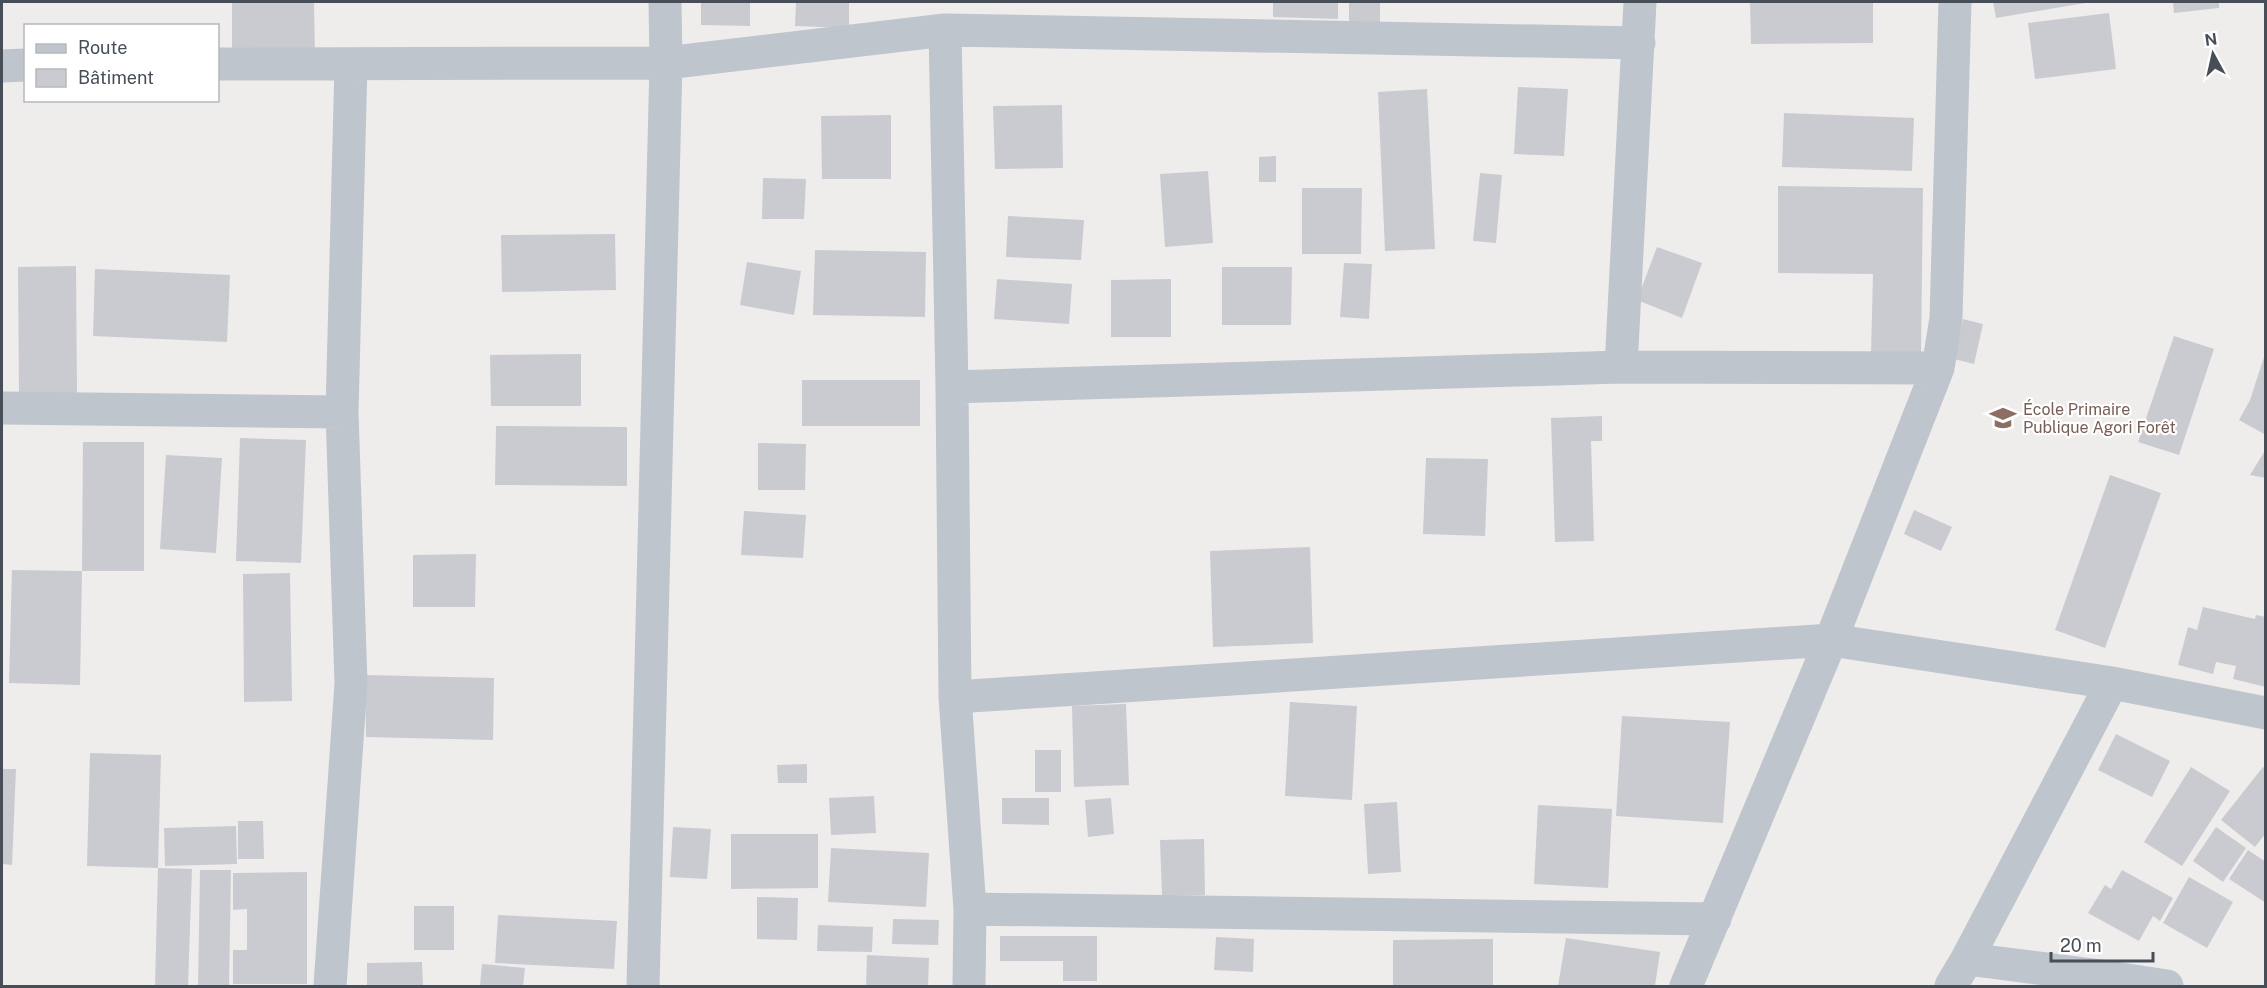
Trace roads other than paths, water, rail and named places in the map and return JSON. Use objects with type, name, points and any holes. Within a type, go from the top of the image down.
[{"type":"street","points":[[643,987],[666,63],[665,2]]},
{"type":"street","points":[[1621,367],[1640,2]]},
{"type":"street","points":[[1686,987],[1831,640],[1938,368],[1946,318],[1945,275],[1955,2]]},
{"type":"street","points":[[945,30],[955,697],[970,909],[969,987]]},
{"type":"street","points":[[219,64],[666,63],[945,30],[1639,44]]},
{"type":"street","points":[[330,987],[351,683],[342,412],[351,64]]},
{"type":"street","points":[[2,66],[24,65]]},
{"type":"street","points":[[952,387],[1621,367],[1938,368]]},
{"type":"street","points":[[2,408],[342,412]]},
{"type":"street","points":[[955,697],[1831,640],[2112,682],[2265,713]]},
{"type":"street","points":[[1951,987],[2112,682]]},
{"type":"street","points":[[970,909],[1715,919]]},
{"type":"street","points":[[1967,959],[2167,987]]},
{"type":"place","name":"École Primaire Publique Agori Forêt","points":[[2003,418]]}]
